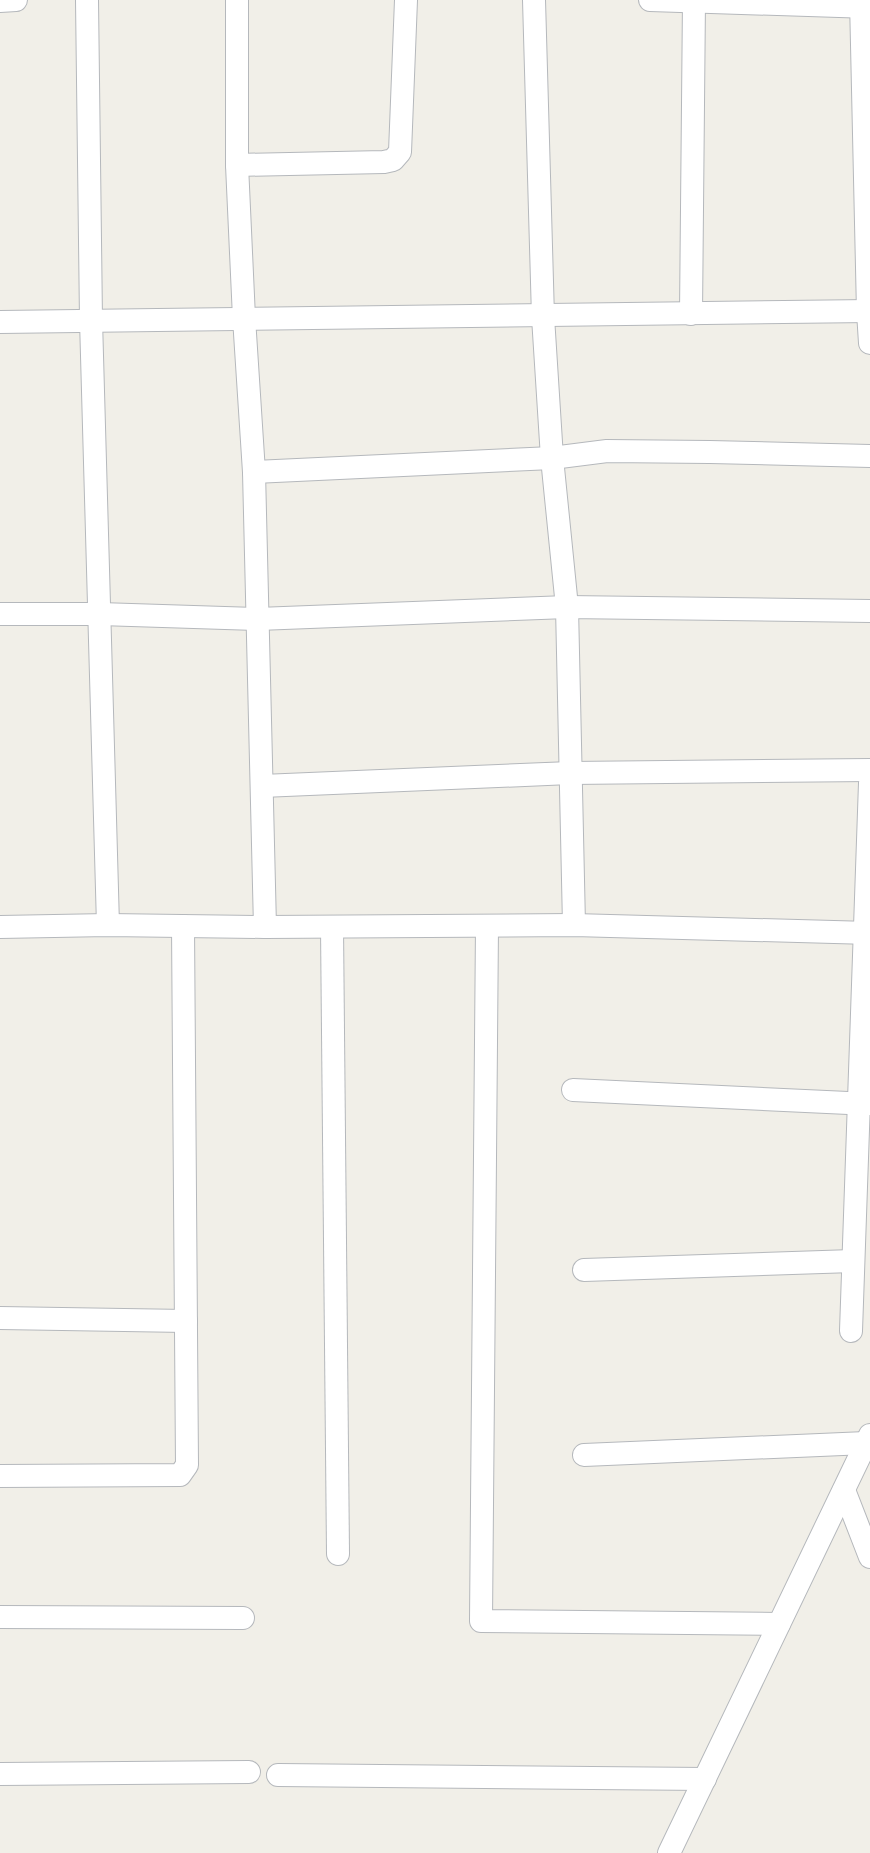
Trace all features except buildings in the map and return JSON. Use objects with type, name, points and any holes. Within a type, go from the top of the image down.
[{"type":"street","points":[[0,1],[16,0]]},
{"type":"street","points":[[87,0],[91,320],[108,925]]},
{"type":"street","points":[[237,0],[237,165],[244,318],[254,472],[265,927]]},
{"type":"street","points":[[237,165],[384,162],[393,160],[400,152],[406,0]]},
{"type":"street","points":[[534,0],[543,316],[552,458],[567,607],[574,925]]},
{"type":"street","points":[[650,0],[864,4],[870,343]]},
{"type":"street","points":[[691,314],[694,1]]},
{"type":"street","points":[[0,322],[869,312]]},
{"type":"street","points":[[254,472],[552,458],[607,452],[710,452],[870,456]]},
{"type":"street","points":[[0,614],[100,614],[258,619],[567,607],[870,611]]},
{"type":"street","points":[[262,786],[570,773],[870,770]]},
{"type":"street","points":[[851,1331],[853,1261],[864,1103],[870,783]]},
{"type":"street","points":[[0,927],[108,925],[265,927],[574,925],[867,933]]},
{"type":"street","points":[[0,1476],[180,1475],[188,1465],[183,926]]},
{"type":"street","points":[[487,926],[481,1621],[779,1624]]},
{"type":"street","points":[[332,927],[338,1554]]},
{"type":"street","points":[[573,1090],[864,1103]]},
{"type":"street","points":[[584,1270],[853,1261]]},
{"type":"street","points":[[0,1318],[186,1321]]},
{"type":"street","points":[[584,1455],[868,1439],[669,1853]]},
{"type":"street","points":[[844,1490],[870,1557]]},
{"type":"street","points":[[0,1617],[243,1618]]},
{"type":"street","points":[[0,1774],[249,1772]]},
{"type":"street","points":[[278,1775],[705,1779]]}]
